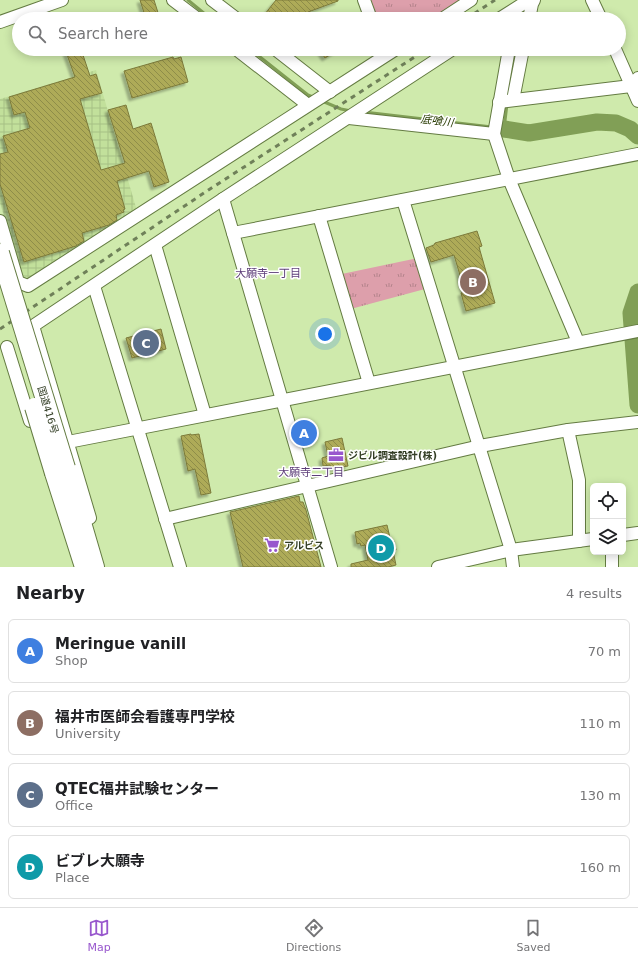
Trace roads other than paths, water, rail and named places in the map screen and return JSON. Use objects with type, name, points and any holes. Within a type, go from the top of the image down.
[{"type":"highway","name":"国道416号","points":[[0,252],[60,471],[84,567]]},
{"type":"highway","name":"国道416号","points":[[0,292],[60,471],[95,567]]},
{"type":"street","points":[[28,12],[62,0]]},
{"type":"street","points":[[173,0],[189,12]]},
{"type":"street","points":[[212,0],[227,12]]},
{"type":"street","points":[[364,0],[368,12]]},
{"type":"street","points":[[453,12],[471,0]]},
{"type":"street","points":[[517,12],[529,0]]},
{"type":"street","points":[[530,12],[534,0]]},
{"type":"street","points":[[592,0],[598,12]]},
{"type":"street","points":[[0,22],[12,18]]},
{"type":"street","points":[[245,56],[308,105]]},
{"type":"street","points":[[284,56],[330,92]]},
{"type":"street","points":[[18,282],[28,286],[330,92],[379,56]]},
{"type":"street","points":[[104,567],[33,326],[442,56]]},
{"type":"street","points":[[508,56],[494,134],[509,179],[578,342]]},
{"type":"street","points":[[513,100],[522,56]]},
{"type":"street","points":[[619,56],[635,82],[638,101]]},
{"type":"street","points":[[499,102],[635,82]]},
{"type":"street","points":[[349,118],[494,134]]},
{"type":"street","points":[[233,233],[638,154]]},
{"type":"street","points":[[223,200],[331,567]]},
{"type":"street","points":[[403,200],[480,446],[511,550],[514,567]]},
{"type":"street","points":[[319,216],[369,383]]},
{"type":"street","points":[[0,221],[18,282]]},
{"type":"street","points":[[155,245],[205,416]]},
{"type":"street","points":[[0,292],[18,282]]},
{"type":"street","points":[[94,286],[180,567]]},
{"type":"street","points":[[35,330],[4,345],[75,567]]},
{"type":"street","points":[[68,442],[638,331]]},
{"type":"street","points":[[165,519],[480,446],[568,430],[638,422]]},
{"type":"street","points":[[568,430],[579,480],[579,541]]},
{"type":"street","points":[[626,536],[638,534]]},
{"type":"street","points":[[438,567],[511,550],[590,539]]},
{"type":"street","points":[[612,555],[612,567]]},
{"type":"waterway","name":"底喰川","points":[[188,0],[203,12]]},
{"type":"waterway","points":[[524,12],[525,8]]},
{"type":"waterway","name":"底喰川","points":[[259,56],[308,95],[315,98]]},
{"type":"waterway","name":"底喰川","points":[[322,101],[341,109],[351,111]]},
{"type":"waterway","points":[[497,128],[504,129],[507,104]]},
{"type":"waterway","name":"底喰川","points":[[364,112],[492,127]]},
{"type":"waterway","name":"底喰川","points":[[504,129],[529,133],[597,122],[616,123],[630,129],[638,136]]},
{"type":"waterway","name":"底喰川","points":[[638,292],[631,313],[638,405]]},
{"type":"railway","points":[[477,12],[495,0]]},
{"type":"railway","points":[[0,329],[210,189],[416,56]]},
{"type":"place","name":"福井市医師会看護専門学校","points":[[473,282]]},
{"type":"place","name":"QTEC福井試験センター","points":[[146,343]]},
{"type":"place","name":"Meringue vanill","points":[[304,433]]},
{"type":"place","name":"ジビル調査設計(株)","points":[[336,455]]},
{"type":"place","name":"アルビス","points":[[272,545]]},
{"type":"place","name":"ビブレ大願寺","points":[[381,548]]},
{"type":"district","name":"大願寺一丁目","points":[[268,273]]},
{"type":"district","name":"大願寺二丁目","points":[[311,472]]}]
